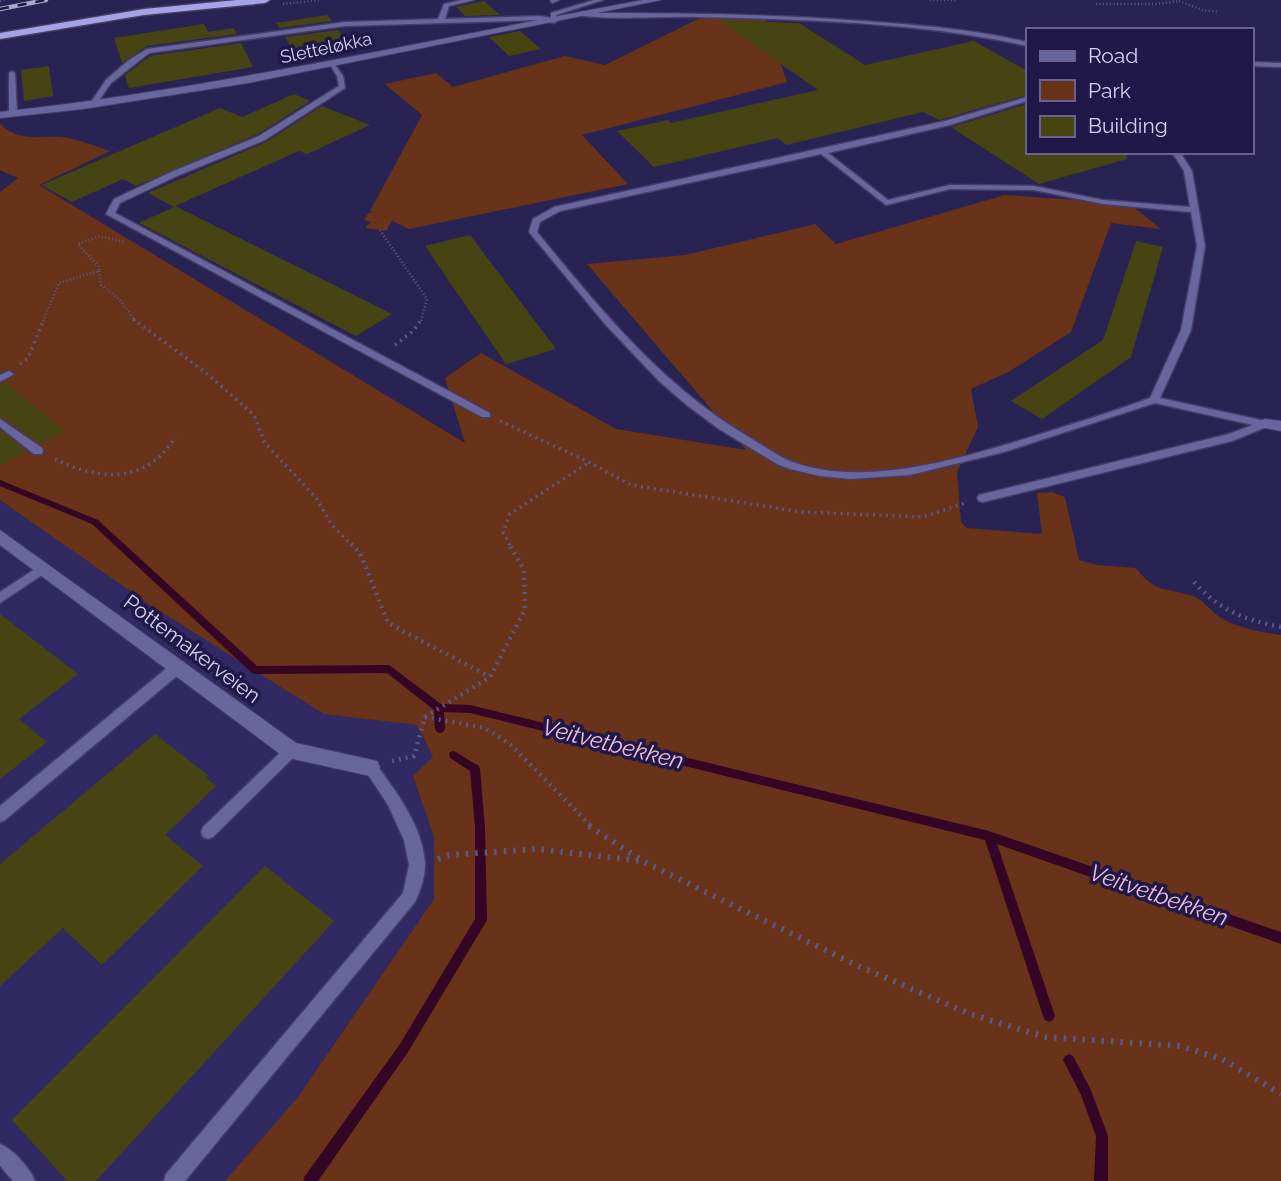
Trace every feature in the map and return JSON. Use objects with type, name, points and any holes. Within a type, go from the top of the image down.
[{"type":"highway","points":[[0,26],[182,0]]},
{"type":"highway","points":[[0,36],[144,12],[265,0]]},
{"type":"street","name":"Sletteløkka","points":[[0,115],[93,105],[227,85],[657,0]]},
{"type":"street","name":"Pottemakerveien","points":[[0,536],[291,751],[370,767]]},
{"type":"lane","points":[[441,21],[446,5],[471,0]]},
{"type":"lane","points":[[93,105],[96,96],[131,61],[147,51],[345,24],[540,18],[554,21],[553,14],[600,0]]},
{"type":"lane","points":[[585,15],[699,14],[863,23],[969,32],[1026,44]]},
{"type":"lane","points":[[332,63],[340,75],[343,87],[323,101],[262,138],[117,201],[110,214],[486,415]]},
{"type":"lane","points":[[1253,64],[1281,65]]},
{"type":"lane","points":[[12,73],[13,114]]},
{"type":"lane","points":[[1026,99],[947,123],[557,209],[536,221],[533,232],[652,371],[727,431],[787,464],[826,473],[876,475],[927,469],[1108,417],[1154,400],[1273,425]]},
{"type":"lane","points":[[823,152],[886,202],[950,187],[1020,188],[1103,202],[1196,210]]},
{"type":"lane","points":[[1154,400],[1185,330],[1201,246],[1188,171],[1177,154]]},
{"type":"lane","points":[[0,422],[38,451]]},
{"type":"lane","points":[[983,498],[1273,425]]},
{"type":"lane","points":[[0,598],[44,568]]},
{"type":"lane","points":[[0,815],[179,666]]},
{"type":"lane","points":[[208,832],[291,751]]},
{"type":"lane","points":[[173,1181],[410,897],[417,866],[396,803],[370,767]]},
{"type":"lane","points":[[0,1153],[26,1181]]},
{"type":"path","points":[[930,0],[956,0]]},
{"type":"path","points":[[1104,0],[1107,4]]},
{"type":"path","points":[[1096,4],[1157,4],[1179,0],[1202,10],[1219,12]]},
{"type":"path","points":[[376,357],[418,327],[427,311],[427,299],[380,230]]},
{"type":"path","points":[[130,244],[99,236],[78,244],[99,267],[101,285],[119,299],[136,323],[205,372],[254,415],[265,443],[316,498],[332,525],[360,553],[388,623],[490,677]]},
{"type":"path","points":[[5,376],[27,358],[60,283],[99,271]]},
{"type":"path","points":[[486,415],[589,462],[631,485],[802,512],[923,517],[983,498]]},
{"type":"path","points":[[38,451],[90,474],[132,472],[169,452],[175,437]]},
{"type":"path","points":[[370,767],[414,756],[425,717],[490,677],[525,610],[524,570],[503,532],[510,514],[589,462]]},
{"type":"path","points":[[1194,582],[1216,607],[1234,616],[1281,627]]},
{"type":"path","points":[[425,717],[485,728],[511,745],[588,825],[644,862],[855,964],[970,1014],[1046,1037],[1180,1046],[1222,1059],[1281,1094]]},
{"type":"path","points":[[417,866],[449,855],[537,849],[644,862]]},
{"type":"shaded area","points":[[0,500],[150,605],[324,714],[417,725],[434,757],[413,776],[434,837],[434,899],[298,1097],[225,1181],[0,1181]]},
{"type":"green space","points":[[700,18],[766,20],[787,82],[582,135],[628,184],[409,229],[392,221],[386,231],[365,228],[371,222],[364,220],[369,212],[373,213],[370,211],[422,115],[385,84],[436,73],[453,87],[565,56],[605,65]]},
{"type":"green space","points":[[0,124],[22,136],[68,138],[110,151],[39,185],[465,443],[445,378],[481,353],[616,429],[746,450],[587,264],[685,255],[815,224],[836,244],[1005,195],[1130,204],[1161,229],[1111,223],[1071,332],[1008,372],[971,389],[978,427],[957,472],[961,522],[967,528],[1042,534],[1037,493],[1052,492],[1065,497],[1079,560],[1097,565],[1136,568],[1155,586],[1196,597],[1232,624],[1281,635],[1281,1181],[225,1181],[298,1097],[434,899],[434,837],[413,776],[433,757],[417,725],[324,714],[150,605],[0,500],[0,192],[18,178],[0,170]]},
{"type":"building","points":[[484,1],[500,15],[465,16],[456,7]]},
{"type":"building","points":[[327,15],[332,21],[280,28],[276,23]]},
{"type":"building","points":[[718,20],[799,23],[865,65],[974,41],[1026,70],[1026,95],[939,120],[923,112],[786,145],[778,138],[654,167],[617,131],[668,120],[671,123],[818,90]]},
{"type":"building","points":[[204,24],[208,32],[234,28],[237,34],[147,46],[122,63],[114,38]]},
{"type":"building","points":[[338,30],[353,49],[298,59],[285,37]]},
{"type":"building","points":[[520,31],[541,49],[509,56],[489,37]]},
{"type":"building","points":[[241,43],[253,67],[129,88],[125,75],[150,56]]},
{"type":"building","points":[[49,66],[53,96],[24,101],[21,70]]},
{"type":"building","points":[[294,94],[310,101],[258,134],[136,186],[123,179],[72,202],[41,185],[220,108],[242,117]]},
{"type":"building","points":[[1026,104],[1026,154],[1126,154],[1127,159],[1039,184],[951,127]]},
{"type":"building","points":[[322,106],[370,125],[307,154],[299,151],[175,206],[392,314],[356,336],[139,223],[174,207],[148,193],[266,142]]},
{"type":"building","points":[[470,235],[556,349],[506,364],[425,246]]},
{"type":"building","points":[[1136,241],[1163,247],[1131,357],[1042,419],[1011,401],[1103,340]]},
{"type":"building","points":[[5,382],[65,431],[41,444],[0,416],[0,385]]},
{"type":"building","points":[[0,430],[27,452],[0,466]]},
{"type":"building","points":[[0,614],[78,674],[19,719],[47,742],[0,779]]},
{"type":"building","points":[[155,734],[209,776],[206,778],[216,786],[165,835],[203,866],[102,965],[63,928],[0,986],[0,864]]},
{"type":"building","points":[[265,866],[334,921],[96,1181],[67,1181],[12,1120]]},
{"type":"waterway","name":"Veitvetbekken","points":[[0,483],[95,522],[255,670],[389,669],[439,708]]},
{"type":"waterway","name":"Veitvetbekken","points":[[439,708],[470,709],[989,836]]},
{"type":"waterway","points":[[439,708],[440,729]]},
{"type":"waterway","points":[[310,1181],[404,1048],[481,920],[480,827],[475,769],[454,755]]},
{"type":"waterway","name":"Veitvetbekken","points":[[989,836],[1281,938]]},
{"type":"waterway","points":[[989,836],[1049,1016]]},
{"type":"waterway","points":[[1069,1060],[1086,1092],[1102,1136],[1101,1181]]},
{"type":"railway","points":[[0,9],[46,0]]}]
